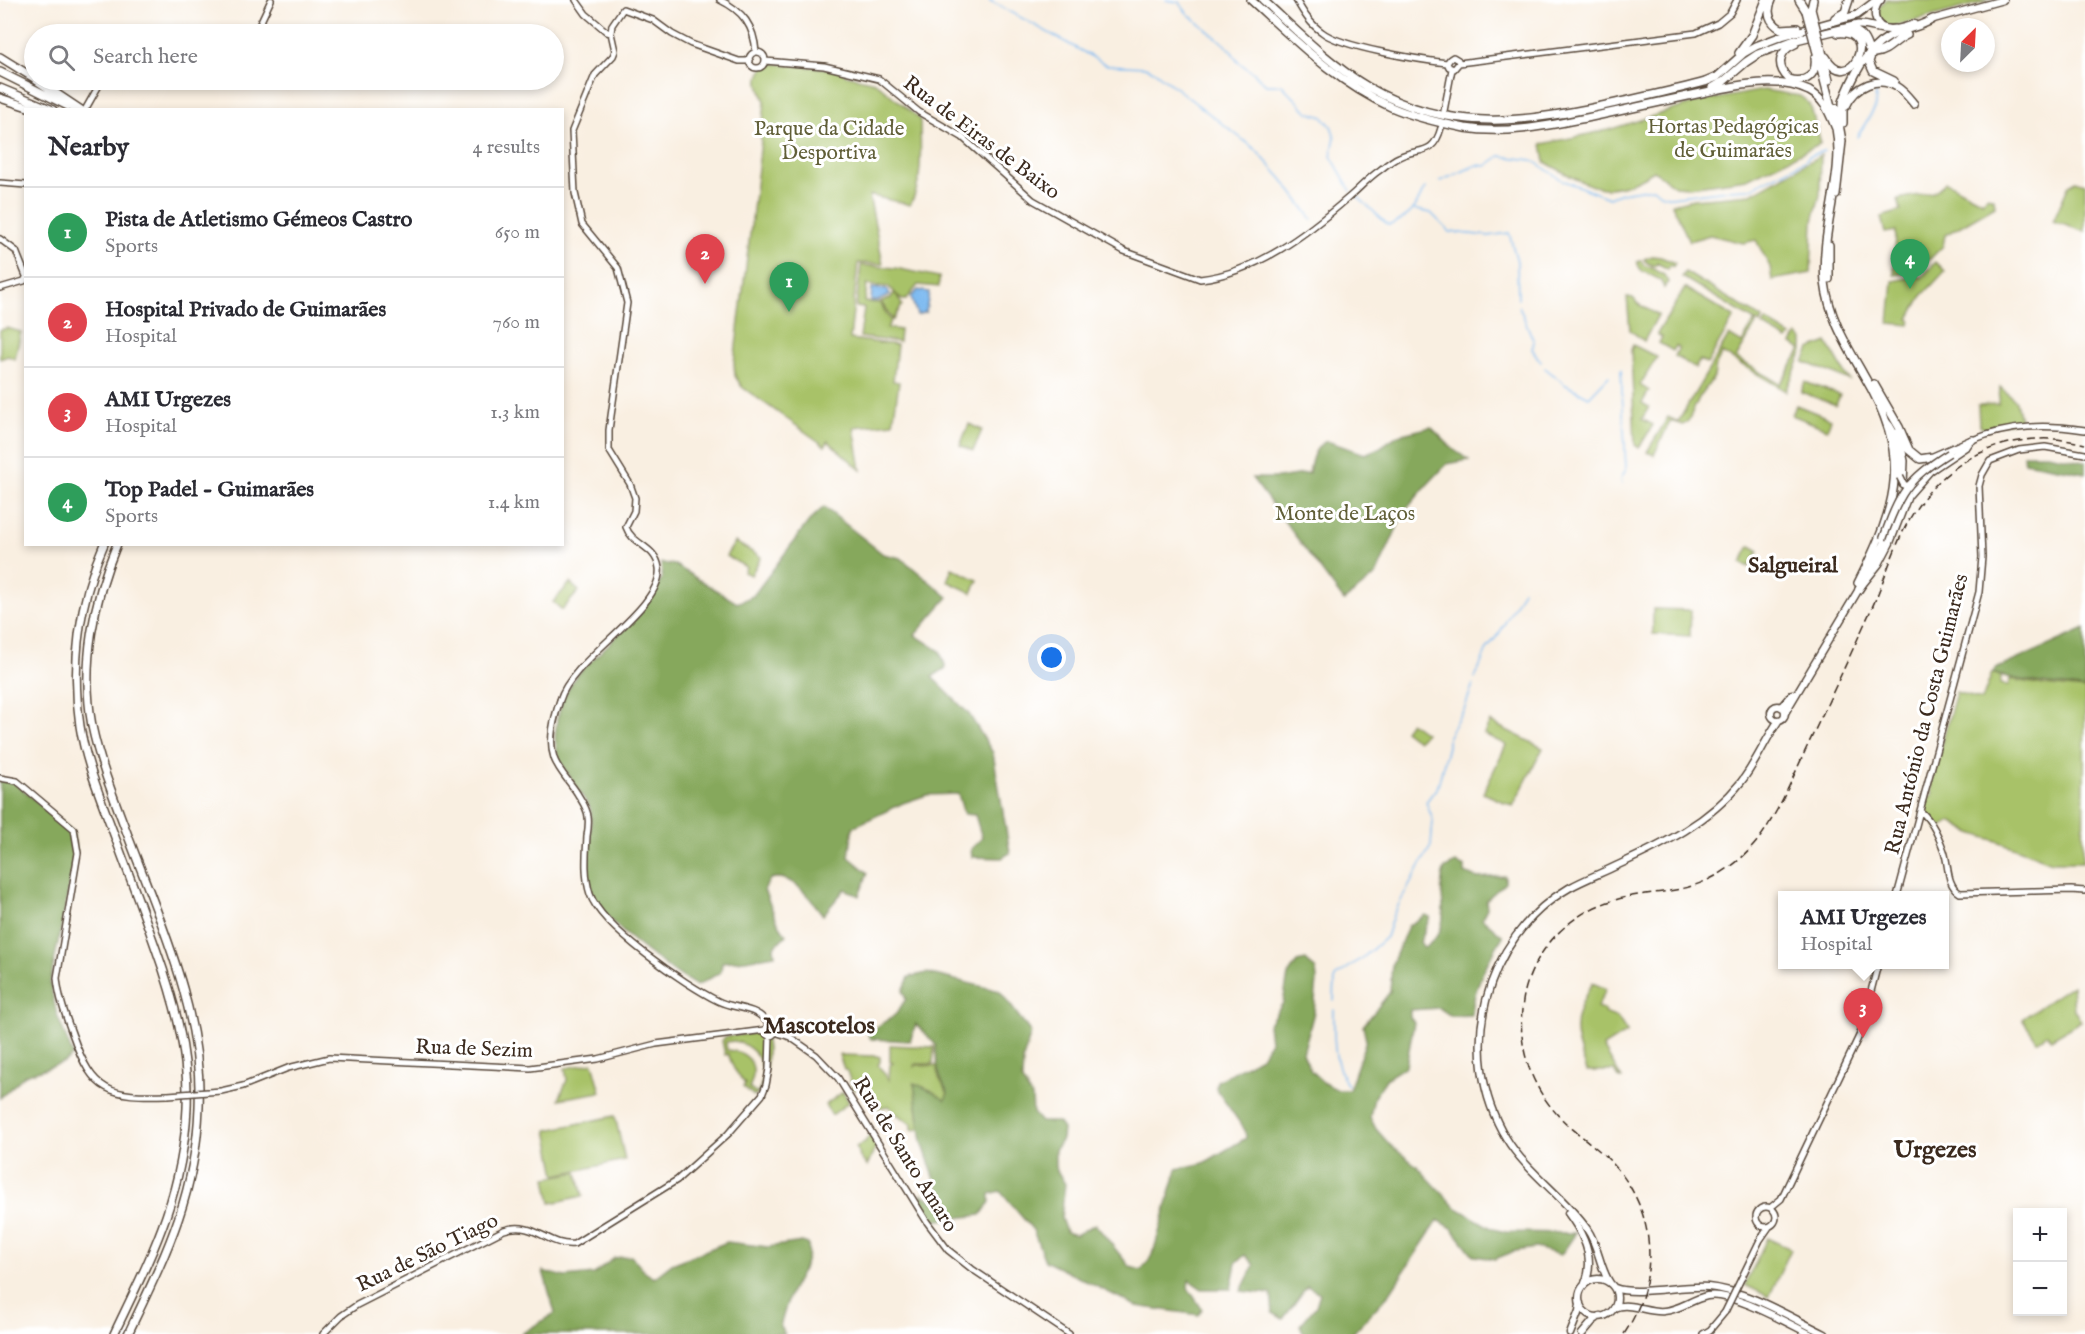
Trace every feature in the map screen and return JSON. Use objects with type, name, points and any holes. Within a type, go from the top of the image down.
[{"type":"highway","points":[[1251,0],[1315,58],[1365,94],[1392,108],[1431,120],[1468,128],[1506,130],[1540,127],[1751,84],[1792,86],[1808,91],[1823,102],[1839,131]]},
{"type":"highway","points":[[1263,0],[1320,52],[1371,88],[1396,101],[1431,113],[1469,120],[1506,122],[1529,120],[1600,106],[1705,82],[1717,77],[1744,53],[1762,43],[1857,15],[1879,0]]},
{"type":"highway","points":[[1733,62],[1750,39],[1766,0]]},
{"type":"highway","points":[[1772,0],[1768,13],[1775,26],[1784,30],[1800,27],[1804,30]]},
{"type":"highway","points":[[1802,0],[1809,10],[1839,131],[1842,158],[1829,239],[1828,263],[1833,303],[1843,331],[1893,416],[1909,450],[1920,459],[1933,457],[1972,440]]},
{"type":"highway","points":[[1809,10],[1811,0]]},
{"type":"highway","points":[[1826,24],[1845,12],[1849,0]]},
{"type":"highway","points":[[1843,123],[1843,102],[1850,84],[1867,55],[1886,38],[1926,24],[1933,19]]},
{"type":"highway","points":[[1690,95],[1718,85],[1758,54],[1806,38],[1861,25],[1885,31],[1895,29]]},
{"type":"highway","points":[[1833,32],[1853,30],[1860,33],[1868,48]]},
{"type":"highway","points":[[1819,48],[1834,67],[1843,69],[1851,67],[1859,58],[1859,47],[1853,36],[1843,32]]},
{"type":"highway","points":[[1875,53],[1885,51],[1898,39],[1907,35]]},
{"type":"highway","points":[[1806,38],[1786,48],[1782,53],[1781,66],[1786,77],[1798,81],[1811,76],[1815,71],[1819,48]]},
{"type":"highway","points":[[1886,38],[1870,56],[1871,68],[1876,74],[1897,83],[1908,92]]},
{"type":"highway","points":[[0,57],[24,72]]},
{"type":"highway","points":[[0,72],[24,84]]},
{"type":"highway","points":[[1858,586],[1882,532],[1894,488],[1895,458],[1887,422],[1874,391],[1839,333],[1828,304],[1824,263],[1825,239],[1839,131],[1850,98],[1860,87],[1869,83],[1881,82],[1896,86],[1914,104]]},
{"type":"highway","points":[[0,88],[48,108]]},
{"type":"highway","points":[[36,90],[72,108]]},
{"type":"highway","points":[[52,90],[80,108]]},
{"type":"highway","points":[[0,98],[31,108]]},
{"type":"highway","points":[[1858,586],[1886,541],[1902,497],[1904,461],[1893,416]]},
{"type":"highway","points":[[103,546],[89,585],[80,627],[76,678],[80,727],[94,780],[171,991],[183,1044],[187,1106],[183,1153],[173,1200],[156,1245],[114,1334]]},
{"type":"highway","points":[[116,546],[101,588],[92,629],[88,678],[92,725],[105,776],[183,988],[195,1042],[199,1106],[195,1155],[185,1203],[168,1250],[128,1334]]},
{"type":"main road","points":[[1879,0],[1875,8],[1876,22],[1884,28],[1895,29],[2003,0]]},
{"type":"main road","points":[[1887,422],[1891,426],[1897,446],[1900,477],[1904,485],[1912,486],[1972,440]]},
{"type":"main road","points":[[1776,719],[1782,718],[1783,710],[1858,586],[1883,539],[1894,509],[1905,489],[1922,471],[1972,440]]},
{"type":"main road","points":[[1858,586],[1872,574],[1884,555],[1908,496],[1930,471]]},
{"type":"main road","points":[[1776,719],[1771,714],[1772,709],[1775,707],[1783,710]]},
{"type":"main road","points":[[1580,1299],[1584,1310],[1589,1314],[1600,1316],[1606,1315],[1614,1308],[1617,1298],[1613,1286],[1602,1269],[1590,1233],[1525,1163],[1496,1121],[1485,1091],[1481,1063],[1481,1026],[1488,992],[1498,966],[1520,930],[1561,893],[1686,831],[1716,809],[1750,769],[1776,719]]},
{"type":"main road","points":[[1555,1195],[1579,1227],[1586,1242],[1589,1259],[1588,1274],[1582,1289],[1579,1311],[1570,1334]]},
{"type":"main road","points":[[1585,1284],[1600,1279],[1630,1291],[1697,1287],[1729,1291],[1825,1334]]},
{"type":"main road","points":[[1614,1308],[1629,1306],[1662,1312],[1703,1297],[1718,1296],[1741,1302],[1810,1334]]},
{"type":"main road","points":[[1582,1334],[1600,1316]]},
{"type":"street","points":[[260,24],[271,0]]},
{"type":"street","points":[[576,0],[586,14],[611,33]]},
{"type":"street","points":[[720,0],[736,8],[748,21],[755,40],[756,52]]},
{"type":"street","points":[[1296,0],[1310,22],[1332,38],[1403,56],[1448,63],[1452,69],[1444,111]]},
{"type":"street","points":[[1732,0],[1732,8]]},
{"type":"street","points":[[1459,63],[1696,33],[1718,23],[1730,13],[1737,0]]},
{"type":"street","points":[[750,61],[739,61],[681,40],[653,20],[623,9],[614,20],[611,33],[615,51],[613,56],[595,75],[572,131],[575,193],[582,224],[618,268],[627,303],[609,430],[609,450],[630,484],[635,498],[634,511],[626,527],[628,533],[655,555],[659,570],[656,587],[638,610],[573,676],[560,697],[552,738],[555,759],[583,802],[589,816],[585,861],[590,895],[602,915],[676,976],[721,1002],[765,1017],[766,1034],[773,1034]]},
{"type":"street","points":[[756,52],[763,55],[765,61],[762,67],[751,66],[750,57],[756,52]]},
{"type":"street","points":[[1448,63],[1448,60],[1453,57],[1459,63]]},
{"type":"street","name":"Rua de Eiras de Baixo","points":[[765,61],[824,66],[879,79],[918,112],[962,137],[1033,200],[1117,248],[1200,279],[1213,278],[1243,269],[1298,238],[1378,171],[1400,156],[1429,148],[1438,137],[1441,128]]},
{"type":"street","points":[[1452,69],[1457,68],[1459,63]]},
{"type":"street","points":[[84,108],[96,90]]},
{"type":"street","points":[[0,183],[24,185]]},
{"type":"street","points":[[0,239],[16,251],[24,272]]},
{"type":"street","points":[[0,288],[24,281]]},
{"type":"street","points":[[1972,440],[1993,433],[2030,426],[2085,430]]},
{"type":"street","name":"Rua António da Costa Guimarães","points":[[1898,891],[1979,592],[1982,557],[1979,486],[1982,475],[1990,461],[2019,450],[2045,447],[2085,454]]},
{"type":"street","name":"Rua de Sezim","points":[[0,778],[17,781],[74,829],[78,853],[57,978],[58,997],[86,1069],[100,1084],[120,1094],[168,1095],[221,1091],[243,1086],[288,1068],[329,1058],[530,1068],[598,1059],[656,1044],[767,1028]]},
{"type":"street","points":[[1920,811],[1927,816],[1934,830],[1944,852],[1951,884],[1954,890],[1960,893],[2085,891]]},
{"type":"street","points":[[1918,819],[1934,830]]},
{"type":"street","points":[[1772,1211],[1784,1192],[1860,1034],[1877,969]]},
{"type":"street","name":"Rua de São Tiago","points":[[323,1334],[340,1316],[357,1305],[504,1230],[523,1227],[565,1244],[574,1244],[677,1180],[728,1134],[764,1091],[768,1078],[773,1034]]},
{"type":"street","name":"Rua de Santo Amaro","points":[[773,1034],[790,1037],[816,1055],[838,1078],[930,1228],[948,1250],[972,1269],[1069,1334]]},
{"type":"street","points":[[1760,1240],[1760,1226],[1756,1220],[1756,1214],[1761,1209],[1772,1211]]},
{"type":"street","points":[[1704,1334],[1725,1312],[1760,1240],[1775,1221],[1772,1211]]},
{"type":"street","points":[[1760,1226],[1768,1227]]},
{"type":"green space","points":[[1886,0],[1992,0],[1892,27],[1884,25],[1878,17],[1879,7]]},
{"type":"green space","name":"Parque da Cidade Desportiva","points":[[768,63],[824,68],[875,82],[920,119],[919,174],[910,205],[869,195],[883,264],[858,263],[850,339],[897,345],[893,381],[899,382],[893,423],[854,427],[861,470],[828,441],[825,446],[742,387],[735,376],[734,363],[765,101],[759,86],[759,77]]},
{"type":"green space","name":"Hortas Pedagógicas de Guimarães","points":[[1764,90],[1800,96],[1810,104],[1821,143],[1747,179],[1689,187],[1675,186],[1654,171],[1623,186],[1598,187],[1574,178],[1545,162],[1542,144],[1608,130],[1698,102]]},
{"type":"green space","name":"Hortas Pedagógicas de Guimarães","points":[[1821,155],[1820,195],[1813,221],[1811,273],[1772,280],[1770,267],[1756,240],[1743,243],[1710,235],[1689,241],[1672,204],[1694,199],[1751,194]]},
{"type":"green space","points":[[2076,181],[2085,184],[2085,232],[2053,221],[2069,185]]},
{"type":"green space","points":[[1946,182],[1982,201],[1988,196],[1994,198],[1995,206],[1945,235],[1943,246],[1917,272],[1894,275],[1896,231],[1885,233],[1881,217],[1901,211],[1898,199],[1934,192]]},
{"type":"green space","points":[[1652,256],[1675,263],[1668,269],[1657,263],[1655,266],[1644,259]]},
{"type":"green space","points":[[1641,260],[1645,266],[1664,275],[1668,282],[1664,288],[1661,280],[1641,271],[1637,262]]},
{"type":"green space","points":[[1936,262],[1945,271],[1921,297],[1909,319],[1911,320],[1910,325],[1889,323],[1893,281],[1918,276],[1921,278]]},
{"type":"green space","points":[[861,265],[895,268],[939,277],[939,287],[918,285],[906,300],[902,300],[889,287],[867,285],[865,302],[880,303],[891,321],[887,328],[900,330],[899,342],[860,337],[864,308],[856,307]]},
{"type":"green space","points":[[1685,272],[1763,319],[1760,324],[1682,277]]},
{"type":"green space","points":[[1685,288],[1734,317],[1707,364],[1700,360],[1695,368],[1675,356],[1679,348],[1676,346],[1673,351],[1659,343],[1662,337],[1657,334]]},
{"type":"green space","points":[[893,294],[896,294],[902,305],[893,320],[881,302],[891,298]]},
{"type":"green space","points":[[1627,297],[1633,298],[1638,304],[1658,315],[1644,341],[1630,330]]},
{"type":"green space","points":[[1766,321],[1791,336],[1788,340],[1763,326]]},
{"type":"green space","points":[[1754,322],[1756,324],[1736,358],[1780,384],[1801,350],[1792,344],[1797,335],[1803,340],[1803,351],[1786,391],[1722,353],[1716,365],[1714,377],[1700,396],[1688,421],[1683,425],[1670,421],[1654,455],[1647,452],[1668,417],[1678,422],[1729,335],[1742,343]]},
{"type":"green space","points":[[7,328],[21,332],[15,359],[8,356],[0,359],[0,330]]},
{"type":"green space","points":[[1827,342],[1849,380],[1804,362],[1810,349]]},
{"type":"green space","points":[[1633,345],[1657,357],[1640,385],[1649,391],[1642,403],[1649,407],[1642,419],[1653,425],[1639,448],[1635,445],[1631,350]]},
{"type":"green space","points":[[1805,382],[1840,395],[1836,405],[1801,392]]},
{"type":"green space","points":[[2000,387],[2016,401],[2020,420],[1984,429],[1979,426],[1978,405],[1999,404]]},
{"type":"green space","points":[[1796,405],[1831,419],[1827,429],[1792,415]]},
{"type":"green space","points":[[969,424],[982,430],[973,451],[960,445]]},
{"type":"green space","name":"Monte de Laços","points":[[1431,427],[1454,450],[1469,460],[1447,464],[1427,485],[1404,512],[1376,575],[1344,601],[1252,478],[1278,478],[1309,473],[1316,450],[1327,441],[1365,454],[1398,435]]},
{"type":"green space","points":[[2023,454],[2047,454],[2085,461],[2085,473],[2025,462]]},
{"type":"green space","points":[[824,507],[883,554],[901,558],[948,597],[915,635],[940,651],[946,668],[932,677],[969,714],[993,753],[1010,853],[1002,858],[972,857],[971,849],[982,838],[975,815],[964,814],[958,794],[927,795],[903,803],[853,827],[849,857],[868,873],[859,896],[845,889],[823,915],[807,895],[793,883],[786,879],[770,879],[764,890],[777,921],[786,935],[774,947],[775,955],[722,962],[721,972],[697,986],[639,946],[610,920],[593,896],[588,864],[590,808],[558,758],[555,738],[557,719],[564,696],[576,676],[637,616],[654,593],[662,578],[661,563],[675,565],[737,603],[753,596],[809,521]]},
{"type":"green space","points":[[735,542],[761,557],[751,575],[744,572],[746,567],[726,556]]},
{"type":"green space","points":[[1750,546],[1759,551],[1749,567],[1741,563]]},
{"type":"green space","points":[[952,568],[978,580],[972,593],[947,581]]},
{"type":"green space","points":[[570,583],[579,591],[562,610],[553,602]]},
{"type":"green space","points":[[1653,609],[1691,610],[1690,636],[1653,634]]},
{"type":"green space","points":[[2085,629],[2085,689],[2027,681],[1992,673],[1996,669]]},
{"type":"green space","points":[[1992,673],[2001,676],[2000,684],[2008,686],[2010,679],[2085,689],[2083,862],[2052,862],[1971,833],[1951,821],[1938,829],[1925,810],[1929,796],[1933,795],[1931,784],[1956,692],[1982,700]]},
{"type":"green space","points":[[1410,722],[1425,733],[1418,741],[1404,730]]},
{"type":"green space","points":[[1490,722],[1543,748],[1513,806],[1483,793],[1506,745],[1484,734]]},
{"type":"green space","points":[[0,781],[16,784],[73,832],[76,852],[50,983],[57,1015],[73,1055],[65,1062],[25,1075],[0,1098]]},
{"type":"green space","points":[[1456,863],[1465,867],[1465,873],[1476,878],[1505,876],[1505,883],[1486,900],[1487,908],[1482,918],[1503,936],[1478,984],[1472,1015],[1451,1016],[1439,1008],[1410,1010],[1410,1017],[1414,1023],[1406,1066],[1387,1078],[1374,1097],[1370,1117],[1376,1129],[1390,1145],[1417,1166],[1455,1207],[1493,1229],[1506,1232],[1576,1233],[1561,1255],[1536,1248],[1515,1251],[1495,1259],[1474,1256],[1452,1228],[1438,1220],[1390,1293],[1352,1334],[1304,1334],[1300,1325],[1316,1306],[1320,1293],[1307,1286],[1283,1319],[1273,1313],[1271,1294],[1241,1291],[1254,1265],[1245,1255],[1236,1263],[1231,1289],[1202,1289],[1189,1280],[1188,1288],[1202,1309],[1199,1315],[1136,1306],[1045,1261],[1033,1230],[1000,1191],[990,1194],[990,1202],[981,1215],[933,1221],[920,1204],[922,1194],[935,1202],[941,1197],[922,1142],[914,1083],[945,1100],[948,1093],[938,1070],[936,1045],[916,1024],[910,1041],[871,1039],[868,1033],[896,1014],[906,999],[903,991],[909,977],[927,973],[1000,991],[1031,1033],[1023,1059],[1022,1081],[1032,1097],[1033,1113],[1041,1122],[1058,1122],[1063,1129],[1062,1139],[1055,1150],[1055,1167],[1065,1184],[1061,1218],[1066,1232],[1076,1235],[1095,1224],[1130,1267],[1141,1270],[1152,1257],[1177,1169],[1204,1163],[1246,1138],[1245,1130],[1216,1089],[1217,1081],[1261,1057],[1270,1041],[1268,1025],[1283,1003],[1288,975],[1297,962],[1306,960],[1316,970],[1317,980],[1314,1012],[1303,1053],[1311,1071],[1324,1083],[1338,1090],[1349,1090],[1366,1040],[1363,1026],[1390,992],[1392,964],[1408,926],[1425,915],[1430,917],[1420,942],[1424,948],[1434,939],[1443,920],[1442,879],[1445,868]]},
{"type":"green space","points":[[1593,983],[1606,989],[1597,1007],[1605,1010],[1604,1013],[1618,1018],[1627,1032],[1603,1047],[1622,1079],[1614,1071],[1587,1071],[1580,1050],[1576,1022],[1584,999]]},
{"type":"green space","points":[[2072,985],[2074,1010],[2081,1021],[2051,1039],[2047,1034],[2037,1041],[2022,1019]]},
{"type":"green space","points":[[755,1033],[764,1035],[767,1049],[766,1065],[763,1082],[758,1095],[754,1096],[743,1087],[745,1084],[734,1069],[728,1054],[725,1055],[722,1041],[725,1037]],"holes":[[[734,1041],[743,1044],[756,1054],[760,1061],[762,1077],[757,1094],[749,1088],[753,1073],[751,1062],[742,1054],[727,1050],[726,1042]]]},
{"type":"green space","points":[[890,1045],[934,1047],[933,1064],[915,1064],[914,1068],[916,1065],[937,1066],[939,1078],[948,1093],[945,1101],[932,1091],[914,1084],[920,1129],[912,1130],[912,1124],[895,1113],[889,1106],[878,1108],[863,1083],[856,1090],[853,1089],[839,1055],[880,1057],[878,1065],[889,1080],[890,1065],[893,1063],[890,1062]]},
{"type":"green space","points":[[593,1063],[601,1092],[559,1099],[567,1080],[565,1068]]},
{"type":"green space","points":[[843,1092],[849,1102],[832,1115],[825,1105]]},
{"type":"green space","points":[[615,1116],[625,1160],[556,1175],[547,1130]]},
{"type":"green space","points":[[870,1134],[876,1146],[867,1166],[859,1156],[856,1147],[865,1142]]},
{"type":"green space","points":[[577,1172],[583,1196],[551,1203],[546,1178]]},
{"type":"green space","points":[[1767,1238],[1791,1249],[1769,1297],[1745,1285]]},
{"type":"green space","points":[[727,1242],[768,1247],[802,1242],[808,1244],[805,1263],[790,1294],[780,1327],[785,1334],[521,1334],[555,1313],[543,1271],[565,1277],[594,1274],[614,1258],[631,1256],[645,1272],[654,1278],[672,1264]]},
{"type":"water","points":[[872,288],[888,290],[890,295],[878,301],[871,301]]},
{"type":"water","points":[[918,290],[929,292],[926,312],[917,315],[911,297]]},
{"type":"waterway","points":[[989,0],[1107,65],[1145,67],[1154,71],[1255,149],[1282,179],[1312,219]]},
{"type":"waterway","points":[[1166,0],[1179,2],[1187,13],[1230,49],[1238,62],[1266,85],[1282,85],[1308,112],[1323,117],[1331,126],[1335,137],[1331,156],[1351,191]]},
{"type":"waterway","points":[[1857,137],[1875,108],[1876,92]]},
{"type":"waterway","points":[[1440,181],[1477,165],[1486,166],[1500,156],[1532,160],[1562,180],[1609,198],[1621,193],[1653,188],[1660,194],[1671,197],[1749,189],[1805,161],[1809,156],[1824,151]]},
{"type":"waterway","points":[[1356,195],[1388,225],[1411,212],[1425,188]]},
{"type":"waterway","points":[[1413,209],[1431,213],[1450,232],[1489,236],[1509,233],[1517,261],[1518,299]]},
{"type":"waterway","points":[[1519,306],[1534,342],[1532,349],[1541,362]]},
{"type":"waterway","points":[[1545,368],[1566,385],[1589,397],[1609,376]]},
{"type":"waterway","points":[[1621,370],[1626,469],[1621,479],[1622,484]]},
{"type":"waterway","points":[[1475,678],[1487,649],[1500,632],[1523,590]]},
{"type":"waterway","points":[[1334,1001],[1335,977],[1366,955],[1386,937],[1393,915],[1431,846],[1433,820],[1426,802],[1438,786],[1448,746],[1448,736],[1464,710],[1473,684]]},
{"type":"waterway","points":[[1334,1010],[1334,1040],[1337,1059],[1348,1086]]},
{"type":"railway","points":[[1624,1334],[1635,1315],[1648,1273],[1647,1230],[1632,1190],[1619,1171],[1555,1112],[1545,1099],[1529,1069],[1521,1019],[1527,983],[1534,967],[1554,937],[1582,914],[1615,900],[1695,885],[1718,875],[1738,861],[1756,843],[1789,786],[1870,612],[1903,531],[1924,498],[1942,479],[1962,463],[1984,451],[2008,443],[2033,439],[2059,439],[2085,444]]},
{"type":"place","name":"Hospital Privado de Guimarães","points":[[705,284]]},
{"type":"place","name":"Top Padel - Guimarães","points":[[1910,289]]},
{"type":"place","name":"Pista de Atletismo Gémeos Castro","points":[[789,312]]},
{"type":"place","name":"AMI Urgezes","points":[[1863,1038]]},
{"type":"district","name":"Salgueiral","points":[[1793,564]]},
{"type":"district","name":"Mascotelos","points":[[819,1025]]},
{"type":"district","name":"Urgezes","points":[[1935,1149]]}]
